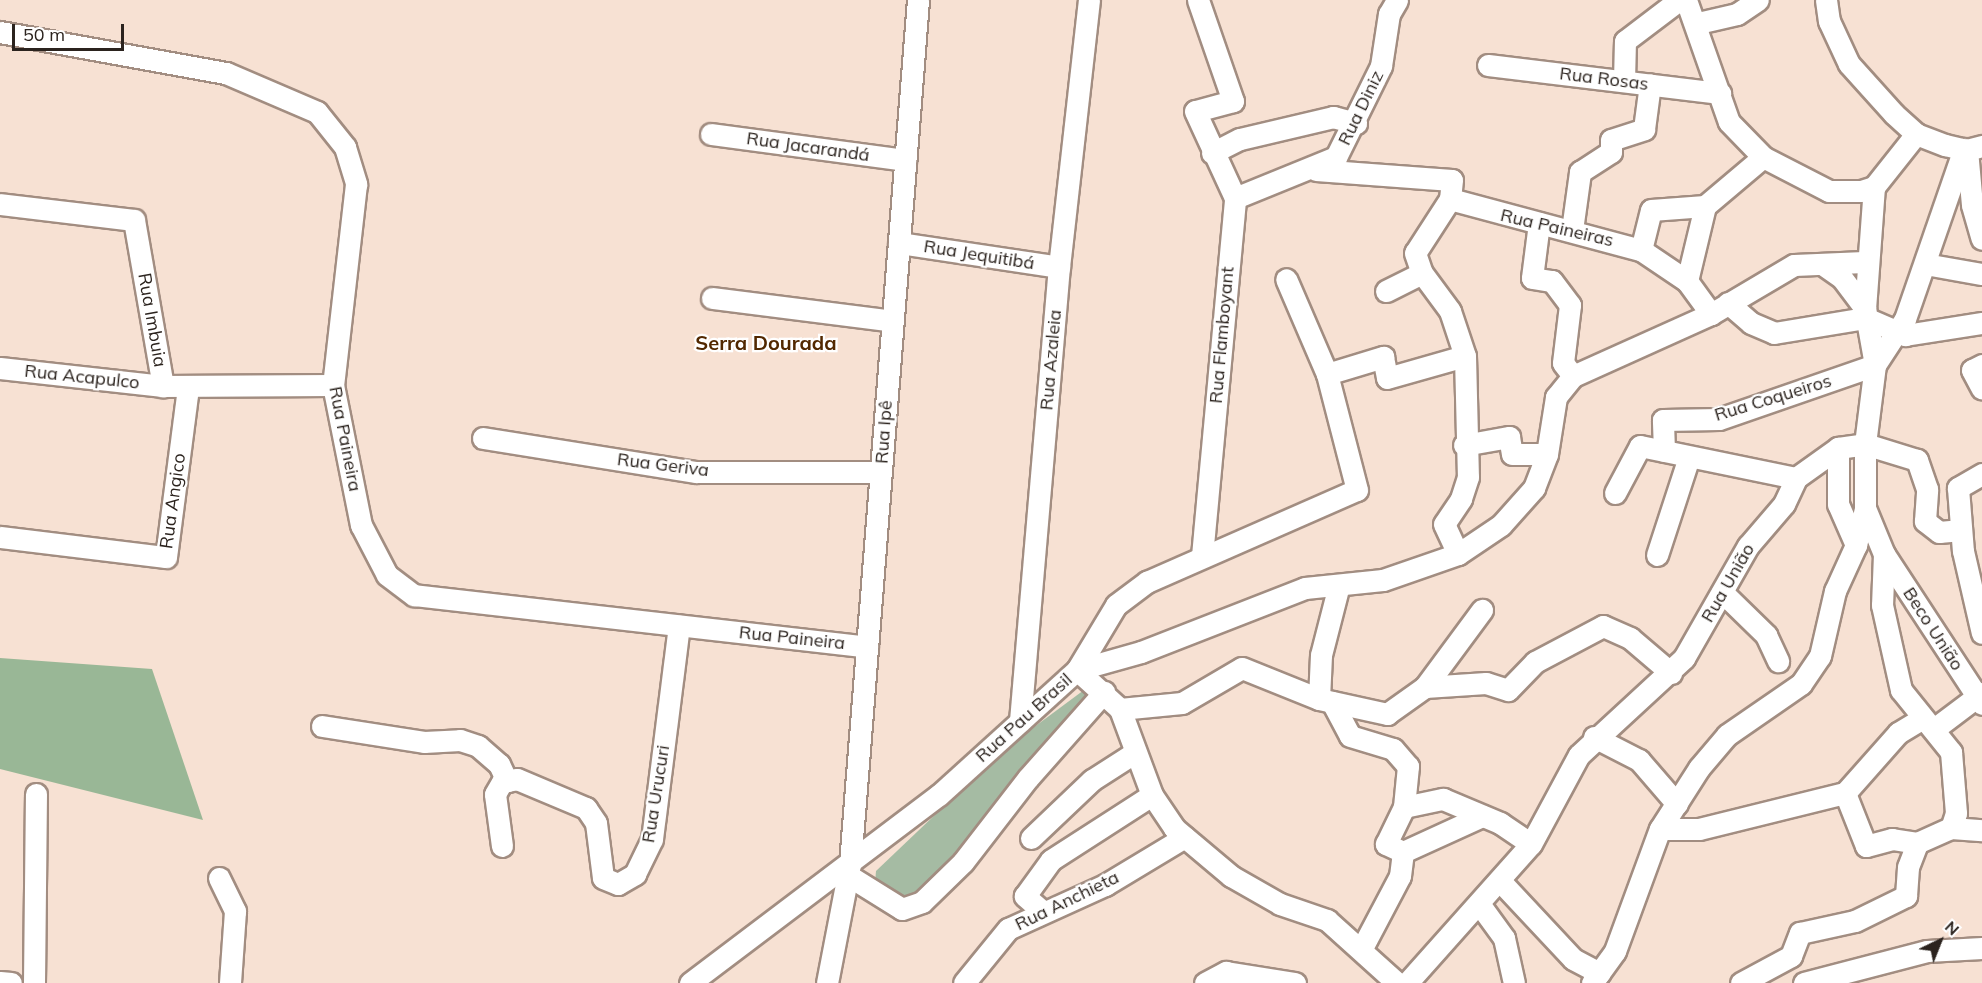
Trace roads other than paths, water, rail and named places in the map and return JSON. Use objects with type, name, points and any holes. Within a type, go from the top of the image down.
[{"type":"street","name":"Rua Ipê","points":[[828,983],[850,870],[918,0]]},
{"type":"street","name":"Rua Azaleia","points":[[1020,721],[1059,267],[1089,0]]},
{"type":"street","points":[[1198,0],[1233,101],[1195,111],[1212,153],[1235,198],[1316,170],[1452,180],[1450,199],[1415,253],[1422,273],[1450,311],[1465,356],[1464,445],[1468,477],[1443,524],[1458,554]]},
{"type":"street","name":"Rua Diniz","points":[[1316,170],[1336,157],[1356,123],[1382,66],[1389,14],[1397,0]]},
{"type":"street","points":[[1624,81],[1625,41],[1679,0]]},
{"type":"street","points":[[1686,0],[1698,23],[1729,122],[1763,157],[1829,191],[1874,187]]},
{"type":"street","points":[[1698,23],[1737,14],[1758,0]]},
{"type":"street","points":[[1826,0],[1829,21],[1849,64],[1916,134],[1971,148]]},
{"type":"street","name":"Rua Paineira","points":[[0,32],[226,73],[317,112],[345,147],[356,184],[333,385],[361,525],[387,575],[414,595],[867,647]]},
{"type":"street","name":"Rua Rosas","points":[[1488,64],[1720,93]]},
{"type":"street","points":[[1572,230],[1580,172],[1611,152],[1611,140],[1644,129],[1650,84]]},
{"type":"street","points":[[1212,153],[1240,139],[1333,117],[1356,123]]},
{"type":"street","name":"Rua Jacarandá","points":[[711,134],[905,160]]},
{"type":"street","points":[[1501,882],[1573,959],[1595,978],[1615,951],[1660,829],[1677,804],[1727,735],[1802,684],[1820,656],[1835,591],[1856,545],[1864,508],[1865,444],[1875,365],[1865,313],[1864,262],[1874,187],[1916,134]]},
{"type":"street","points":[[1971,148],[1972,205],[1982,239]]},
{"type":"street","points":[[1875,365],[1896,334],[1971,148]]},
{"type":"street","points":[[1641,250],[1651,210],[1705,206],[1763,157]]},
{"type":"street","name":"Rua Flamboyant","points":[[1202,556],[1235,198]]},
{"type":"street","name":"Rua Paineiras","points":[[1450,199],[1641,250],[1687,281],[1720,308],[1774,333],[1865,313]]},
{"type":"street","name":"Rua Imbuia","points":[[0,204],[134,220],[163,386],[188,388],[333,385]]},
{"type":"street","points":[[1687,281],[1705,206]]},
{"type":"street","points":[[1539,223],[1532,278],[1552,281],[1570,305],[1563,363],[1573,376]]},
{"type":"street","name":"Rua Jequitibá","points":[[899,243],[1059,267]]},
{"type":"street","points":[[1077,670],[1141,652],[1305,588],[1383,580],[1458,554],[1501,525],[1534,488],[1547,454],[1554,405],[1573,376],[1720,308],[1794,265],[1864,262]]},
{"type":"street","points":[[1822,264],[1842,278],[1865,313],[1896,334],[1982,323]]},
{"type":"street","points":[[1925,264],[1981,268]]},
{"type":"street","points":[[1386,291],[1422,273]]},
{"type":"street","points":[[1286,279],[1327,374],[1383,357],[1387,378],[1465,356]]},
{"type":"street","points":[[712,298],[893,321]]},
{"type":"street","name":"Rua Coqueiros","points":[[1664,451],[1664,420],[1719,419],[1875,365]]},
{"type":"street","points":[[1982,365],[1972,370],[1982,389]]},
{"type":"street","name":"Rua Acapulco","points":[[0,368],[163,386]]},
{"type":"street","name":"Rua Pau Brasil","points":[[690,983],[850,870],[1020,721],[1077,670],[1116,605],[1147,582],[1357,490],[1327,374]]},
{"type":"street","name":"Rua Angico","points":[[0,537],[166,557],[188,388]]},
{"type":"street","points":[[1464,445],[1509,437],[1512,454],[1547,454]]},
{"type":"street","name":"Rua Geriva","points":[[483,438],[696,472],[881,472]]},
{"type":"street","points":[[1865,444],[1917,460],[1927,489],[1925,521],[1939,532],[1969,542]]},
{"type":"street","name":"Rua União","points":[[1407,983],[1501,882],[1531,844],[1579,755],[1594,737],[1671,673],[1796,478],[1838,448],[1865,444]]},
{"type":"street","points":[[1615,493],[1640,446],[1796,478]]},
{"type":"street","points":[[1838,448],[1838,504],[1856,545]]},
{"type":"street","points":[[1657,555],[1689,457]]},
{"type":"street","points":[[1982,474],[1958,488],[1969,542],[1982,633]]},
{"type":"street","name":"Beco União","points":[[1864,508],[1884,554],[1981,699]]},
{"type":"street","points":[[1884,554],[1882,604],[1901,690],[1951,752],[1956,813],[1951,828]]},
{"type":"street","points":[[1339,585],[1321,656],[1325,700],[1350,736],[1393,749],[1408,766],[1404,807],[1386,844],[1403,852],[1482,816]]},
{"type":"street","points":[[1722,592],[1766,635],[1778,661]]},
{"type":"street","points":[[1120,709],[1182,703],[1242,668],[1325,700],[1387,714],[1425,687],[1482,610]]},
{"type":"street","name":"Rua Urucuri","points":[[507,781],[564,795],[586,808],[596,823],[603,878],[618,884],[635,874],[652,839],[679,626]]},
{"type":"street","points":[[1425,687],[1486,682],[1508,690],[1535,662],[1603,626],[1630,638],[1671,673]]},
{"type":"street","points":[[1077,670],[1104,692],[1120,709],[1134,753],[1152,795],[1185,837],[1231,876],[1280,904],[1327,920],[1362,948],[1397,983]]},
{"type":"street","points":[[850,870],[902,909],[922,902],[963,862],[1028,778],[1104,692]]},
{"type":"street","points":[[1660,829],[1699,829],[1845,794],[1898,733],[1928,724],[1981,699]]},
{"type":"street","points":[[322,726],[424,742],[460,740],[492,758],[507,781],[495,794],[502,846]]},
{"type":"street","points":[[1594,737],[1639,760],[1677,804]]},
{"type":"street","points":[[1031,838],[1092,780],[1134,753]]},
{"type":"street","points":[[34,983],[36,794]]},
{"type":"street","points":[[1845,794],[1866,846],[1892,839],[1917,843],[1951,828],[1982,830]]},
{"type":"street","points":[[1042,911],[1025,896],[1051,860],[1152,795]]},
{"type":"street","points":[[1404,807],[1443,800],[1482,816],[1531,844]]},
{"type":"street","name":"Rua Anchieta","points":[[964,983],[1008,929],[1042,911],[1105,885],[1185,837]]},
{"type":"street","points":[[1798,983],[1791,956],[1800,933],[1855,921],[1906,896],[1908,867],[1917,843]]},
{"type":"street","points":[[1362,948],[1400,876],[1403,852]]},
{"type":"street","points":[[219,878],[235,911],[230,983]]},
{"type":"street","points":[[1480,905],[1504,938],[1514,983]]},
{"type":"street","points":[[1804,983],[1928,951],[1982,948]]},
{"type":"street","points":[[1741,983],[1791,956]]},
{"type":"street","points":[[1205,983],[1226,972],[1295,983]]},
{"type":"street","points":[[0,982],[11,983]]},
{"type":"district","name":"Serra Dourada","points":[[766,342]]}]
